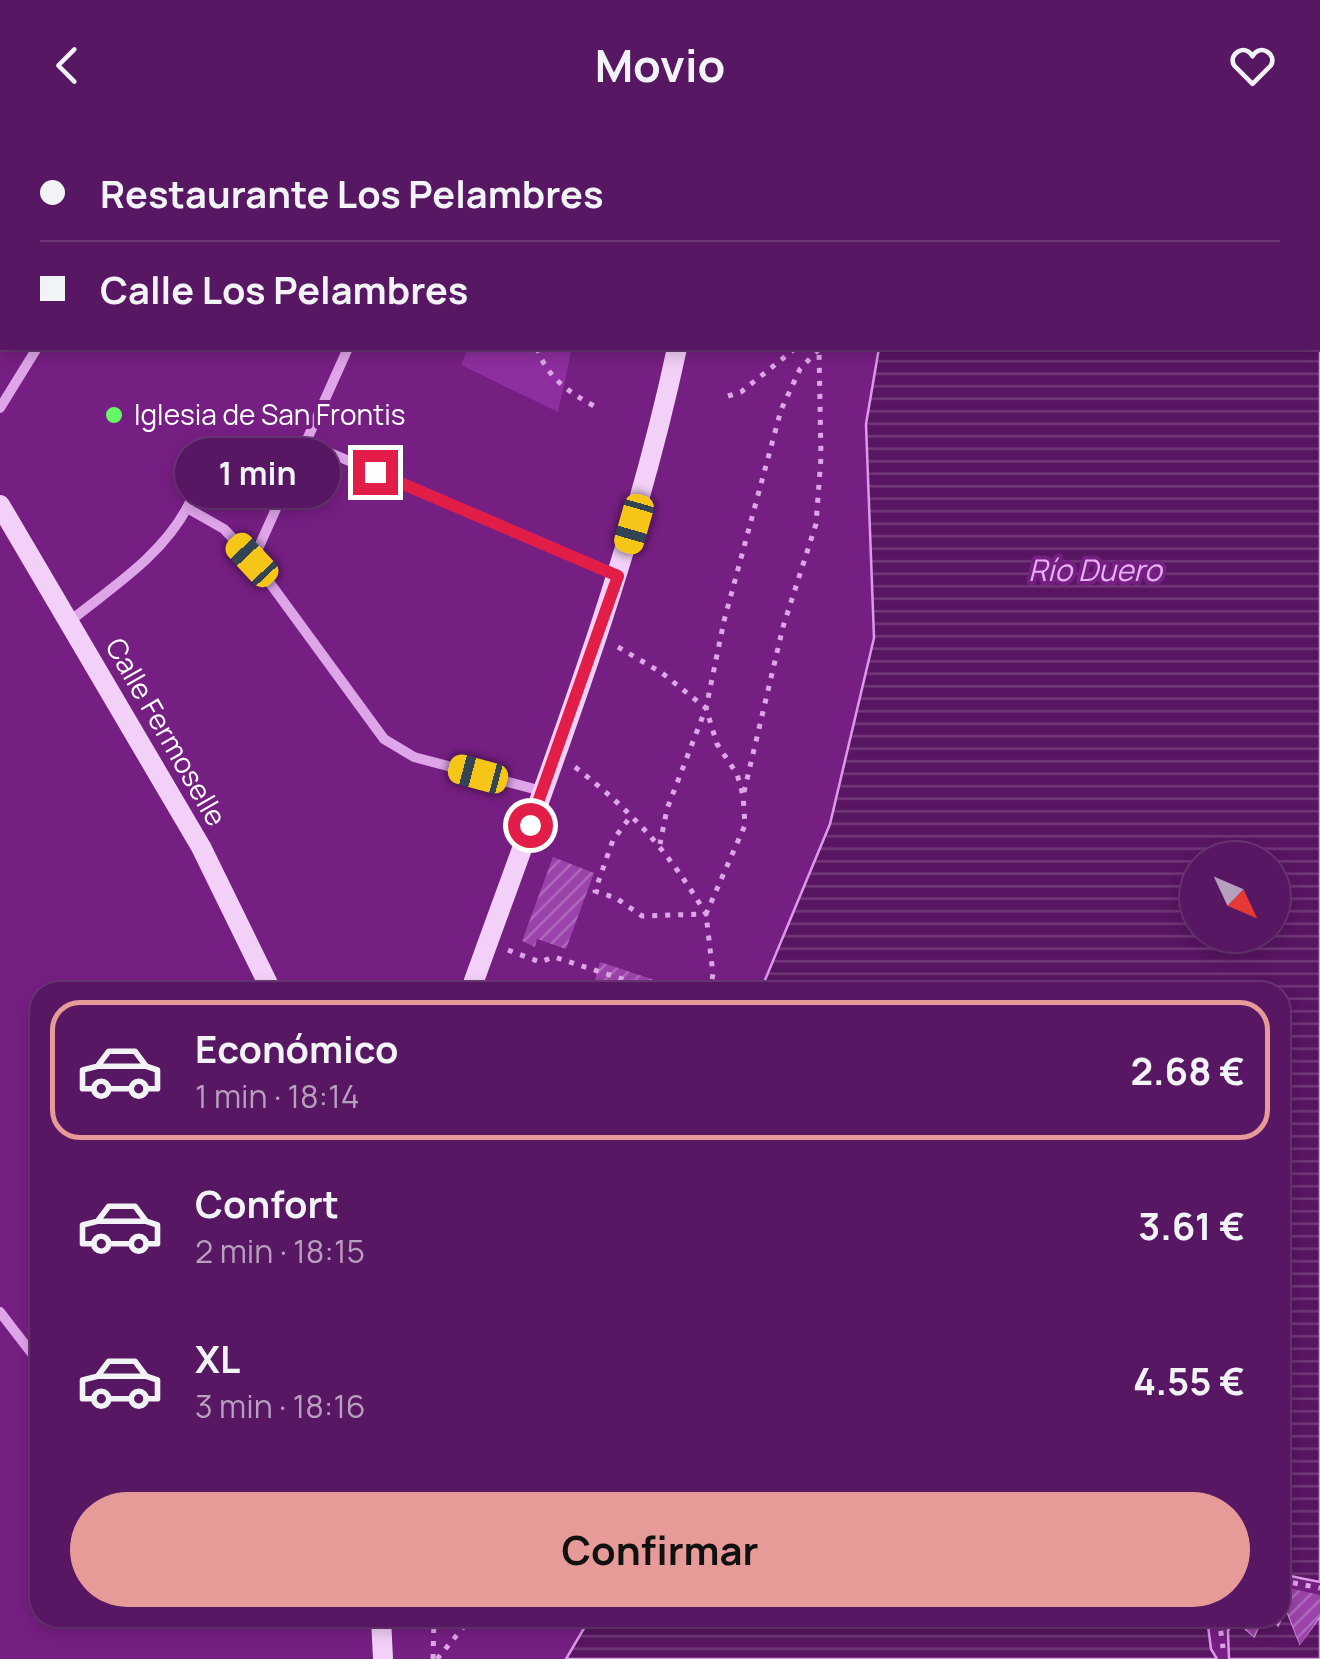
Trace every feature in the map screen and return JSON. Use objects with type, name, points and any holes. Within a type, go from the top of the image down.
[{"type":"main road","points":[[474,982],[618,576],[650,466],[677,350]]},
{"type":"main road","name":"Calle Fermoselle","points":[[0,506],[202,847],[267,982]]},
{"type":"main road","points":[[381,1627],[382,1659]]},
{"type":"street","points":[[0,408],[36,350]]},
{"type":"street","points":[[252,560],[347,350]]},
{"type":"street","points":[[70,621],[133,572],[163,542],[187,508],[217,442]]},
{"type":"street","points":[[307,443],[618,576]]},
{"type":"street","points":[[187,508],[224,529],[252,560],[384,739],[414,757],[542,791]]},
{"type":"street","points":[[0,1312],[30,1351]]},
{"type":"path","points":[[538,350],[543,365],[564,389],[594,406]]},
{"type":"path","points":[[728,396],[741,392],[794,350]]},
{"type":"path","points":[[660,844],[666,809],[706,708],[724,621],[782,410],[800,369],[819,350]]},
{"type":"path","points":[[743,795],[784,627],[816,524],[821,457],[820,350]]},
{"type":"path","points":[[616,645],[706,708],[718,744],[737,774],[745,824],[706,914]]},
{"type":"path","points":[[554,758],[572,765],[660,844],[706,914],[712,982]]},
{"type":"path","points":[[630,816],[613,840],[595,890],[616,898],[642,916],[706,914]]},
{"type":"path","points":[[506,950],[540,962],[554,957],[631,982]]},
{"type":"path","points":[[1290,1585],[1320,1588]]},
{"type":"path","points":[[434,1627],[435,1659]]},
{"type":"path","points":[[435,1659],[463,1627]]},
{"type":"path","points":[[1220,1627],[1223,1648]]},
{"type":"shaded area","points":[[467,350],[572,350],[558,412],[461,365]]},
{"type":"water","name":"Río Duero","points":[[879,350],[1320,350],[1320,1582],[1290,1576],[1290,982],[764,982],[830,824],[874,638],[866,424]]},
{"type":"water","points":[[1320,1616],[1320,1659],[1229,1659],[1230,1627],[1244,1627],[1254,1636],[1258,1627],[1290,1627],[1290,1618],[1300,1643]]},
{"type":"water","points":[[585,1627],[1208,1627],[1211,1649],[1217,1659],[566,1659]]},
{"type":"building","points":[[553,857],[594,873],[566,949],[537,939],[535,947],[522,941]]},
{"type":"building","points":[[600,962],[661,982],[602,982],[595,980]]},
{"type":"building","points":[[1290,1588],[1320,1595],[1320,1616],[1300,1645],[1290,1619]]},
{"type":"building","points":[[1244,1627],[1258,1627],[1254,1637]]},
{"type":"place","name":"Iglesia de San Frontis","points":[[114,415]]},
{"type":"route","points":[[375,472],[618,576],[530,825]]}]
